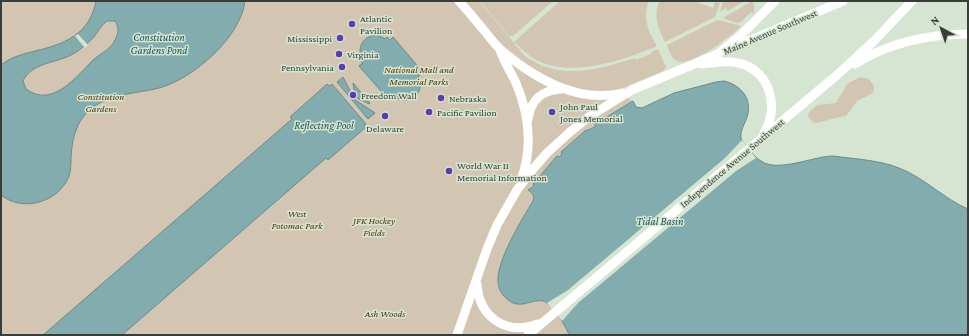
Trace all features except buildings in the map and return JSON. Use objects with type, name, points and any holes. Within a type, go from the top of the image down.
[{"type":"main road","points":[[460,1],[500,50],[546,81],[564,89],[583,94],[600,96],[609,96],[632,90]]},
{"type":"main road","points":[[457,335],[497,225],[517,190],[541,160],[565,136],[596,112],[632,90],[718,54],[741,35],[776,1]]},
{"type":"main road","name":"Maine Avenue Southwest","points":[[718,54],[843,1]]},
{"type":"main road","name":"Independence Avenue Southwest","points":[[528,335],[836,75],[869,45],[912,1]]},
{"type":"main road","points":[[836,75],[867,57],[891,46],[932,36],[946,34],[968,34]]},
{"type":"main road","points":[[500,50],[520,94],[529,137],[528,154],[517,190]]},
{"type":"main road","points":[[687,66],[731,62],[745,65],[760,76],[764,80],[769,91],[772,108],[769,125],[762,137]]},
{"type":"main road","points":[[527,122],[531,107],[541,94],[551,90],[564,89]]},
{"type":"main road","points":[[478,276],[478,293],[482,307],[489,316],[510,327],[520,328],[543,321]]},
{"type":"green space","points":[[1,1],[479,1],[525,56],[538,64],[552,69],[579,71],[593,69],[635,58],[636,60],[651,54],[651,52],[658,49],[666,67],[663,71],[618,90],[622,89],[632,102],[595,124],[595,126],[591,129],[589,128],[562,152],[562,154],[531,189],[528,190],[532,193],[534,199],[515,231],[504,256],[498,279],[499,289],[526,304],[541,301],[550,306],[558,315],[569,335],[1,335]]},
{"type":"green space","points":[[480,1],[553,1],[513,36],[509,36]]},
{"type":"green space","points":[[560,1],[649,1],[646,19],[651,35],[657,46],[630,57],[599,65],[569,68],[541,62],[526,53],[514,42]]},
{"type":"green space","points":[[660,1],[693,1],[713,8],[715,2],[720,3],[715,17],[665,42],[656,17]]},
{"type":"green space","points":[[723,1],[745,1],[727,11],[726,8],[720,12]]},
{"type":"green space","points":[[752,1],[754,5],[754,14],[751,12],[741,22],[737,23],[723,18]]},
{"type":"green space","points":[[717,20],[741,26],[729,37],[700,56],[683,62],[677,61],[673,58],[667,45]]},
{"type":"green space","points":[[860,77],[869,79],[874,86],[873,93],[857,101],[846,116],[814,123],[808,117],[809,112],[817,105],[836,103],[847,84]]},
{"type":"water","name":"Constitution Gardens Pond","points":[[96,1],[245,1],[242,15],[235,29],[225,42],[213,55],[186,76],[159,88],[106,100],[98,104],[86,114],[78,125],[74,137],[69,176],[64,185],[57,192],[40,202],[30,204],[10,200],[1,195],[1,65],[17,56],[66,41],[82,29],[88,22]],"holes":[[[107,21],[115,21],[118,26],[118,32],[112,45],[93,60],[63,88],[54,93],[45,95],[36,94],[26,89],[23,81],[32,70],[44,64],[65,58],[74,53],[93,38]]]},
{"type":"water","points":[[374,35],[385,39],[387,37],[390,40],[393,37],[421,70],[418,73],[420,75],[418,77],[420,88],[418,93],[411,99],[406,100],[395,97],[393,99],[391,96],[388,99],[359,66],[363,63],[360,61],[362,59],[360,47],[366,38]]},
{"type":"water","points":[[343,77],[355,100],[375,113],[368,119],[337,82]]},
{"type":"water","name":"Tidal Basin","points":[[724,81],[740,89],[747,99],[748,110],[741,138],[754,155],[761,161],[768,164],[786,165],[833,156],[883,163],[908,172],[959,205],[968,209],[968,335],[569,335],[565,326],[547,303],[543,301],[536,301],[525,304],[517,304],[505,297],[498,285],[499,272],[511,240],[534,199],[532,193],[528,190],[534,186],[533,184],[557,156],[559,157],[562,154],[561,152],[585,131],[595,127],[595,124],[633,101],[636,107],[642,108],[674,93]]},
{"type":"water","points":[[353,83],[370,103],[369,104],[355,96]]},
{"type":"water","name":"Reflecting Pool","points":[[327,84],[329,86],[332,84],[366,124],[364,125],[366,127],[328,160],[326,158],[122,335],[43,335],[292,119],[290,117]]},
{"type":"pier","points":[[78,34],[88,45],[85,48],[75,36]]},
{"type":"pier","points":[[742,140],[756,158],[736,171],[578,303],[562,321],[547,303],[568,290],[725,158]]},
{"type":"place","name":"Atlantic Pavilion","points":[[352,24]]},
{"type":"place","name":"Mississippi","points":[[340,38]]},
{"type":"place","name":"Virginia","points":[[339,54]]},
{"type":"place","name":"Pennsylvania","points":[[342,67]]},
{"type":"place","name":"Freedom Wall","points":[[353,95]]},
{"type":"place","name":"Nebraska","points":[[441,98]]},
{"type":"place","name":"Pacific Pavilion","points":[[429,112]]},
{"type":"place","name":"John Paul Jones Memorial","points":[[552,112]]},
{"type":"place","name":"Delaware","points":[[385,116]]},
{"type":"place","name":"World War II Memorial Information","points":[[449,171]]},
{"type":"park label","name":"National Mall and Memorial Parks","points":[[419,74]]},
{"type":"park label","name":"Constitution Gardens","points":[[101,102]]},
{"type":"park label","name":"West Potomac Park","points":[[297,218]]},
{"type":"park label","name":"JFK Hockey Fields","points":[[374,226]]},
{"type":"park label","name":"Ash Woods","points":[[385,313]]}]
